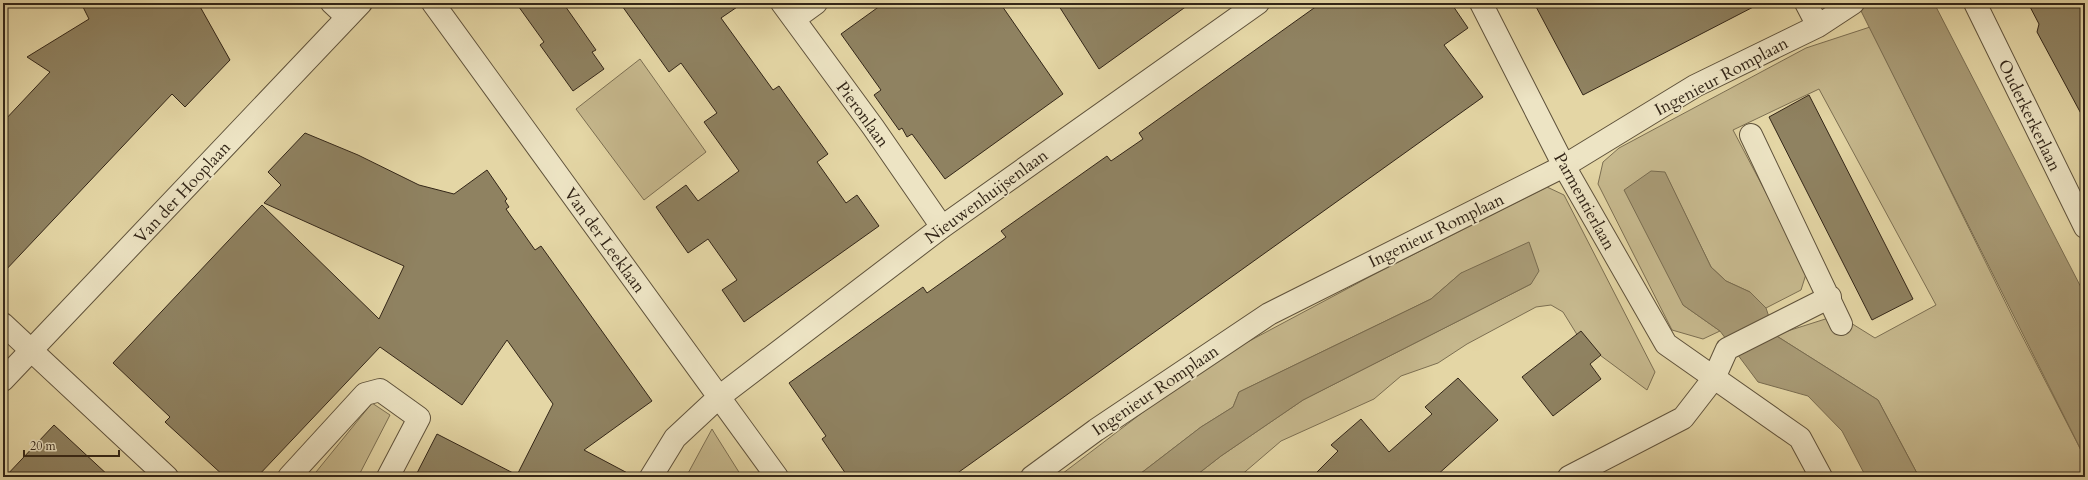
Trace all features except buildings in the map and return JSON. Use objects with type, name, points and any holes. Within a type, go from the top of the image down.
[{"type":"street","name":"Van der Leeklaan","points":[[433,3],[777,477]]},
{"type":"street","points":[[788,11],[816,3]]},
{"type":"street","name":"Nieuwenhuijsenlaan","points":[[651,477],[675,438],[719,397],[942,227],[1258,3]]},
{"type":"street","name":"Parmentierlaan","points":[[1481,3],[1564,166],[1666,344],[1800,438],[1821,477]]},
{"type":"street","points":[[1806,3],[1818,26]]},
{"type":"street","name":"Ingenieur Romplaan","points":[[1032,477],[1109,421],[1269,314],[1564,166],[1695,86],[1818,26],[1852,3]]},
{"type":"street","name":"Ouderkerkerlaan","points":[[1975,3],[2085,227]]},
{"type":"street","name":"Van der Hooplaan","points":[[3,380],[32,351],[347,8]]},
{"type":"street","name":"Pieronlaan","points":[[788,11],[942,227]]},
{"type":"street","points":[[1751,135],[1842,324]]},
{"type":"street","points":[[1569,477],[1683,418],[1714,378],[1727,349],[1830,297]]},
{"type":"street","points":[[3,324],[167,477]]},
{"type":"street","points":[[289,477],[365,394],[380,390],[419,418],[388,477]]},
{"type":"shaded area","points":[[1857,3],[1934,3],[2085,295],[2085,458]]},
{"type":"shaded area","points":[[1870,27],[2016,324],[2085,458],[2085,477],[1919,477],[1878,400],[1775,335],[1838,315],[1875,338],[1936,305],[1819,89],[1733,130],[1807,271],[1801,290],[1766,308],[1750,292],[1726,281],[1711,267],[1665,173],[1683,305],[1720,331],[1703,339],[1672,330],[1598,184],[1603,162],[1619,148],[1806,48]]},
{"type":"shaded area","points":[[640,59],[706,152],[644,200],[576,109]]},
{"type":"shaded area","points":[[1651,171],[1665,172],[1711,267],[1726,281],[1750,292],[1766,308],[1775,335],[1878,400],[1919,477],[1866,477],[1842,431],[1808,396],[1758,382],[1720,331],[1683,305],[1624,190]]},
{"type":"shaded area","points":[[1547,187],[1564,195],[1655,372],[1647,390],[1581,341],[1563,312],[1551,305],[1536,307],[1467,344],[1438,363],[1401,376],[1374,399],[1281,441],[1239,477],[1194,477],[1221,456],[1303,400],[1531,284],[1461,273],[1431,299],[1239,392],[1233,407],[1201,427],[1136,477],[1058,477],[1193,374],[1225,354],[1373,275]]},
{"type":"shaded area","points":[[1529,242],[1539,271],[1531,284],[1303,400],[1221,456],[1194,477],[1136,477],[1201,427],[1233,407],[1239,392],[1431,299],[1461,273]]},
{"type":"shaded area","points":[[372,403],[390,415],[358,477],[312,477]]},
{"type":"shaded area","points":[[712,429],[715,434],[742,477],[686,477]]}]
